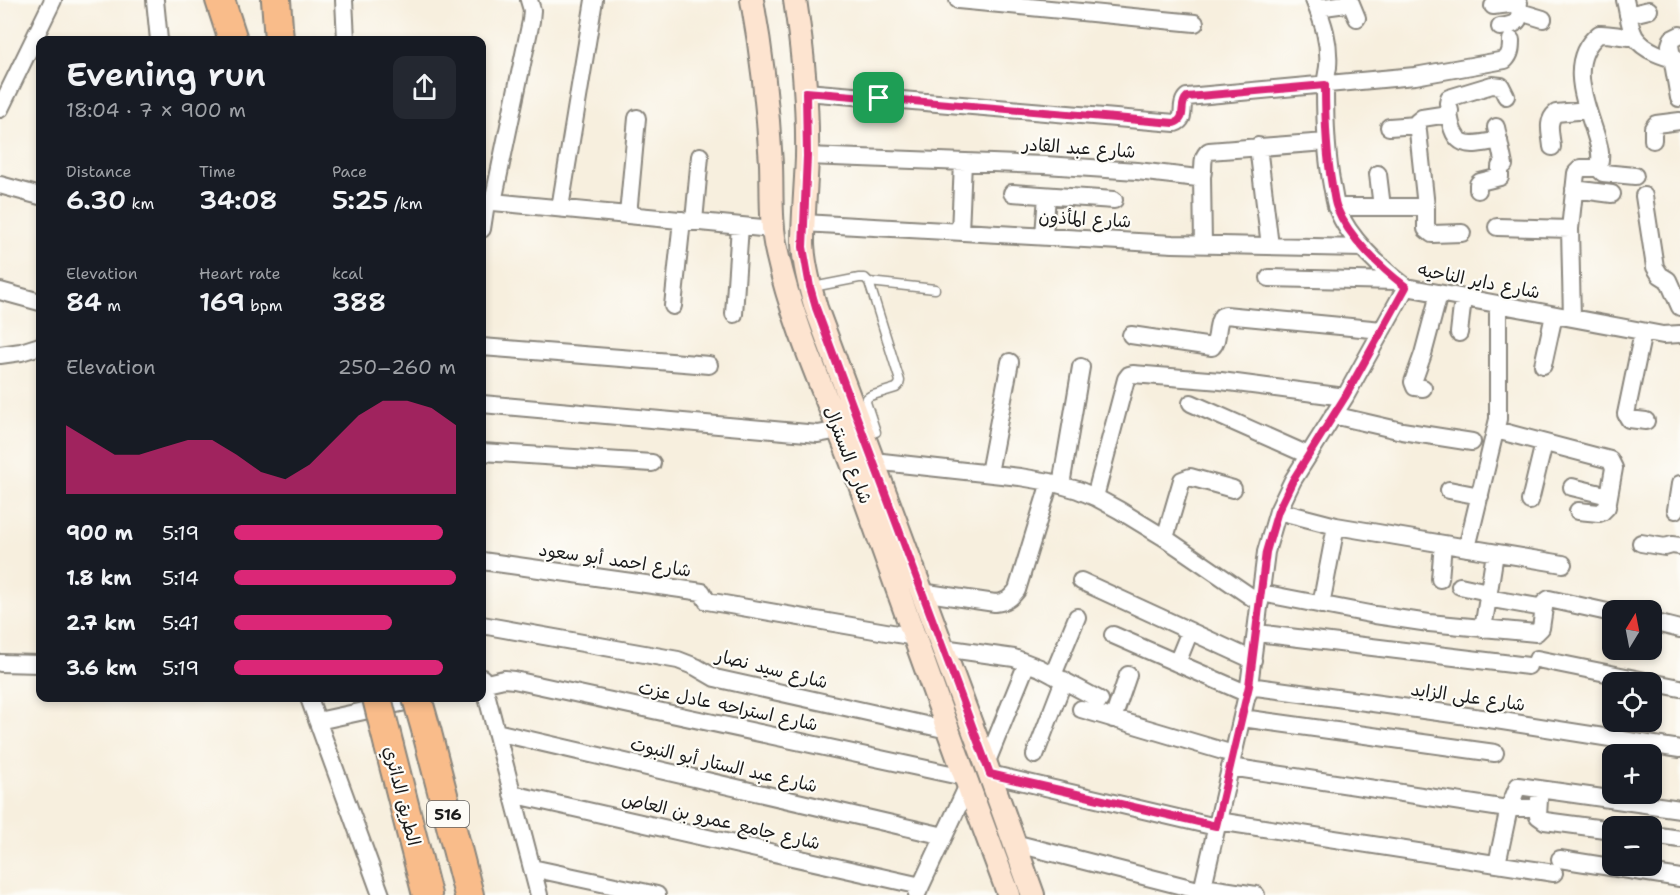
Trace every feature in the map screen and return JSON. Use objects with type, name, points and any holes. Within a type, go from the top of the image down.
[{"type":"highway","points":[[220,0],[234,36]]},
{"type":"highway","points":[[233,0],[235,36]]},
{"type":"highway","points":[[276,0],[279,36]]},
{"type":"highway","name":"الطريق الدائري","points":[[377,702],[427,895]]},
{"type":"highway","name":"516","points":[[418,702],[469,895]]},
{"type":"street","points":[[0,109],[53,0]]},
{"type":"street","points":[[155,0],[159,36]]},
{"type":"street","points":[[344,0],[346,36]]},
{"type":"street","points":[[529,0],[532,10],[531,21],[487,203],[740,226],[774,240],[803,247]]},
{"type":"street","points":[[560,208],[594,0]]},
{"type":"street","name":"شارع السنترال","points":[[752,0],[760,42],[767,104],[774,240],[795,318],[839,430],[1009,895]]},
{"type":"street","name":"شارع السنترال","points":[[795,0],[806,92],[807,156],[803,247],[810,287],[1033,895]]},
{"type":"street","points":[[958,0],[1195,22]]},
{"type":"street","points":[[1315,4],[1346,4],[1350,0],[1357,18]]},
{"type":"street","name":"شارع داير الناحيه","points":[[1315,4],[1326,32],[1328,50],[1325,85],[1326,142],[1336,207],[1353,235],[1401,284],[1439,294],[1643,332],[1663,335],[1680,334]]},
{"type":"street","points":[[1500,27],[1514,25],[1518,22],[1519,5]]},
{"type":"street","points":[[1493,6],[1519,5],[1543,19]]},
{"type":"street","points":[[1649,10],[1627,7],[1635,37],[1655,53],[1676,60]]},
{"type":"street","points":[[1598,168],[1600,153],[1581,88],[1582,60],[1588,47],[1599,34],[1635,37]]},
{"type":"street","points":[[1678,98],[1676,60],[1670,42],[1674,37],[1680,35]]},
{"type":"street","points":[[806,92],[1174,123],[1180,122],[1183,103],[1187,97],[1415,76],[1505,60],[1511,49],[1511,40]]},
{"type":"street","points":[[1478,190],[1480,182],[1501,176],[1500,167],[1504,165],[1497,134],[1476,144],[1461,141],[1451,128],[1449,98],[1492,85],[1501,86],[1506,96]]},
{"type":"street","points":[[1552,147],[1550,123],[1553,115],[1588,110]]},
{"type":"street","points":[[1449,113],[1422,118],[1417,122],[1426,207],[1426,229],[1429,233],[1462,233]]},
{"type":"street","points":[[628,215],[637,118]]},
{"type":"street","points":[[1653,140],[1653,128],[1656,124],[1680,121]]},
{"type":"street","points":[[1389,128],[1417,125]]},
{"type":"street","points":[[1203,244],[1204,154],[1209,151],[1258,146],[1326,142]]},
{"type":"street","points":[[1258,146],[1270,246]]},
{"type":"street","points":[[673,306],[700,156]]},
{"type":"street","name":"شارع عبد القادر","points":[[807,156],[1125,170],[1194,178],[1202,176]]},
{"type":"street","points":[[960,231],[963,162]]},
{"type":"street","points":[[1598,168],[1603,173],[1635,176]]},
{"type":"street","points":[[1572,318],[1570,230],[1574,189],[1578,170],[1598,168]]},
{"type":"street","points":[[1378,174],[1382,207]]},
{"type":"street","points":[[0,185],[36,195]]},
{"type":"street","points":[[1574,189],[1612,194]]},
{"type":"street","points":[[1012,193],[1114,200]]},
{"type":"street","points":[[1044,236],[1047,196]]},
{"type":"street","points":[[1644,196],[1655,267],[1668,280],[1680,307]]},
{"type":"street","points":[[1336,207],[1426,207]]},
{"type":"street","name":"شارع المأذون","points":[[804,223],[1203,244],[1364,248]]},
{"type":"street","points":[[734,314],[740,226]]},
{"type":"street","points":[[1497,227],[1570,230]]},
{"type":"street","points":[[1202,891],[1254,660],[1266,552],[1278,511],[1293,480],[1345,397],[1382,330],[1401,284],[1269,278]]},
{"type":"street","points":[[0,291],[36,301]]},
{"type":"street","points":[[1423,388],[1415,387],[1413,382],[1424,354],[1439,294]]},
{"type":"street","points":[[1459,333],[1463,298]]},
{"type":"street","points":[[1467,548],[1499,411],[1498,304]]},
{"type":"street","points":[[1131,335],[1212,347],[1216,342],[1218,321],[1225,315],[1382,330]]},
{"type":"street","points":[[1543,366],[1554,315]]},
{"type":"street","points":[[1643,332],[1626,414],[1629,419],[1646,422]]},
{"type":"street","points":[[0,355],[36,347]]},
{"type":"street","points":[[486,347],[709,365]]},
{"type":"street","points":[[989,474],[1010,362]]},
{"type":"street","points":[[921,592],[995,603],[1006,602],[1017,590],[1055,483],[1082,367]]},
{"type":"street","points":[[1095,497],[1126,379],[1129,375],[1221,381],[1345,397]]},
{"type":"street","points":[[1191,403],[1308,455]]},
{"type":"street","points":[[486,404],[818,434],[839,430]]},
{"type":"street","points":[[1333,416],[1402,431],[1472,442]]},
{"type":"street","points":[[1496,430],[1610,460],[1614,468],[1607,507],[1599,513],[1578,511]]},
{"type":"street","points":[[1530,501],[1544,443]]},
{"type":"street","points":[[486,452],[651,464]]},
{"type":"street","points":[[873,461],[1055,483],[1095,497],[1260,598],[1483,629],[1533,632],[1538,632],[1541,628],[1545,602],[1549,598],[1602,611]]},
{"type":"street","points":[[1165,538],[1182,480],[1190,477],[1233,489]]},
{"type":"street","points":[[1676,510],[1680,484]]},
{"type":"street","points":[[1572,487],[1609,496]]},
{"type":"street","points":[[1449,490],[1480,496]]},
{"type":"street","points":[[1278,511],[1336,526],[1563,564]]},
{"type":"street","points":[[1321,605],[1336,526]]},
{"type":"street","points":[[1641,543],[1665,548],[1672,545],[1680,546]]},
{"type":"street","points":[[1440,579],[1443,544]]},
{"type":"street","points":[[1483,629],[1495,553]]},
{"type":"street","name":"شارع احمد أبو سعود","points":[[486,562],[702,592],[707,601],[915,637]]},
{"type":"street","points":[[1081,581],[1254,660]]},
{"type":"street","points":[[1460,586],[1544,608]]},
{"type":"street","points":[[1035,755],[1077,617]]},
{"type":"street","points":[[1662,624],[1680,629]]},
{"type":"street","name":"شارع سيد نصار","points":[[486,626],[678,660],[715,678],[948,730]]},
{"type":"street","points":[[1177,663],[1190,631]]},
{"type":"street","points":[[1257,633],[1533,662],[1680,688]]},
{"type":"street","name":"شارع على الزايد","points":[[1113,635],[1248,690],[1496,720],[1680,749]]},
{"type":"street","points":[[943,648],[1014,658],[1100,700]]},
{"type":"street","points":[[0,663],[36,664]]},
{"type":"street","points":[[1027,663],[988,769],[1217,824],[1497,864],[1557,866],[1680,878]]},
{"type":"street","points":[[1113,719],[1128,675]]},
{"type":"street","name":"شارع استراحه عادل عزت","points":[[486,682],[514,680],[966,781]]},
{"type":"street","points":[[486,696],[539,895]]},
{"type":"street","points":[[311,702],[381,895]]},
{"type":"street","points":[[318,721],[406,702]]},
{"type":"street","points":[[1081,709],[1232,760],[1509,808],[1538,808]]},
{"type":"street","points":[[1242,718],[1495,753]]},
{"type":"street","name":"شارع عبد الستار أبو النبوت","points":[[496,732],[944,836]]},
{"type":"street","points":[[919,891],[966,781]]},
{"type":"street","points":[[1497,864],[1509,808],[1516,789],[1520,786],[1680,809]]},
{"type":"street","points":[[1541,789],[1538,816],[1545,821],[1602,829]]},
{"type":"street","name":"شارع جامع عمرو بن العاص","points":[[512,794],[919,891]]},
{"type":"street","points":[[1662,836],[1680,839]]},
{"type":"street","points":[[1014,843],[1202,891],[1256,895]]},
{"type":"street","points":[[532,868],[657,895]]},
{"type":"lane","points":[[810,287],[859,278],[869,282],[935,289]]},
{"type":"lane","points":[[869,282],[900,383],[896,388],[867,398],[866,402],[876,432]]},
{"type":"route","points":[[1325,85],[1326,142],[1336,207],[1364,248],[1406,287],[1345,397],[1293,480],[1278,511],[1266,552],[1249,686],[1216,826],[990,774],[816,308],[803,247],[807,156],[806,92],[879,98],[1178,123],[1182,118],[1183,103],[1187,97],[1325,85]]}]
